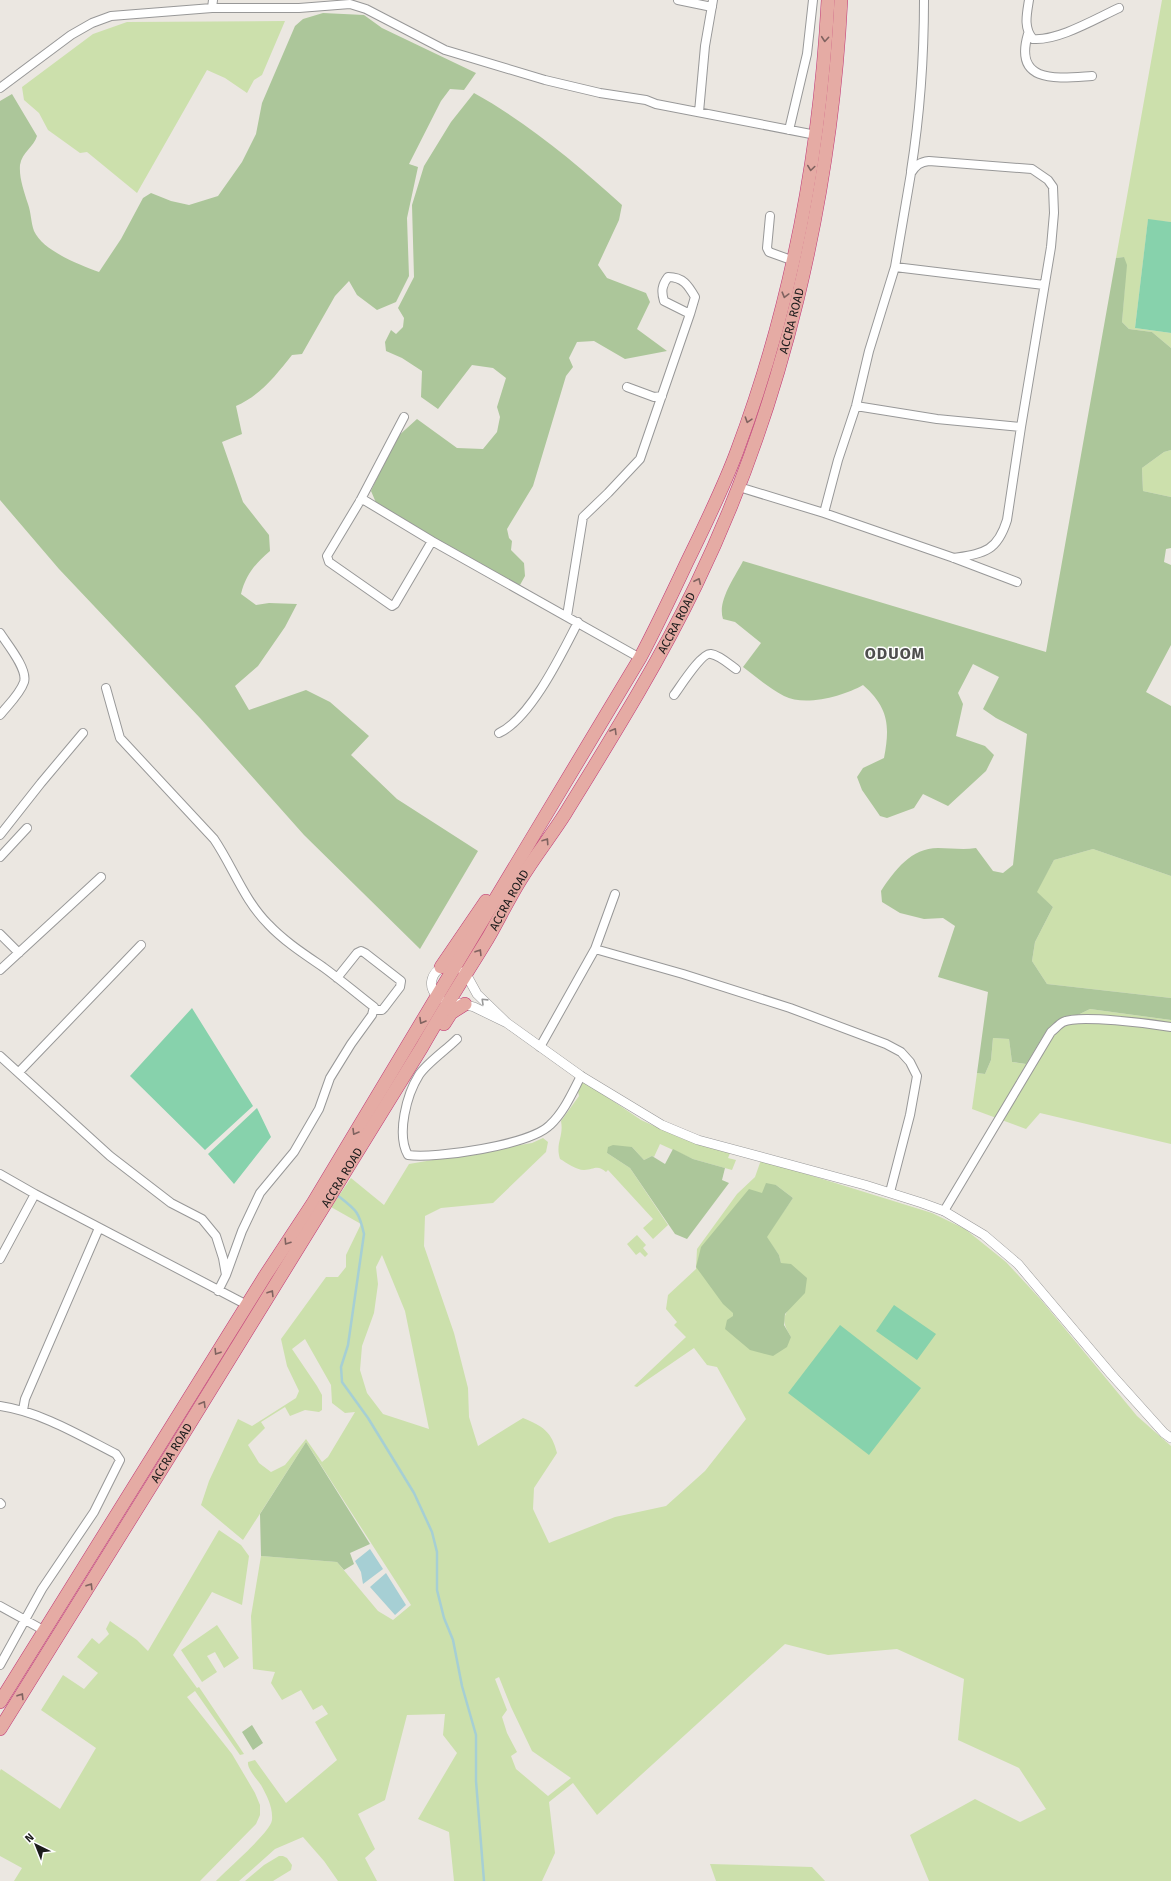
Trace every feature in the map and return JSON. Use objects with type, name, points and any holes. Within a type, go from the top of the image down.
[{"type":"highway","name":"ACCRA ROAD","points":[[0,1702],[313,1203],[640,658],[661,620],[703,530],[737,451],[772,340],[794,261],[816,135],[822,87],[828,0]]},
{"type":"highway","name":"ACCRA ROAD","points":[[0,1729],[332,1196],[450,1001],[522,878],[564,815],[671,634],[704,569],[739,487],[775,380],[812,238],[830,130],[839,51],[841,0]]},
{"type":"highway","points":[[441,967],[480,907],[514,867]]},
{"type":"highway","points":[[404,1076],[416,1066],[451,1013],[465,1004]]},
{"type":"street","points":[[678,0],[713,4],[705,46],[699,112]]},
{"type":"street","points":[[789,130],[807,54],[813,0]]},
{"type":"street","points":[[824,513],[838,460],[856,406],[869,351],[895,267],[911,173],[918,116],[924,39],[924,0]]},
{"type":"street","points":[[1029,0],[1026,53],[1030,66],[1037,74],[1053,78],[1092,76]]},
{"type":"street","points":[[0,88],[71,35],[92,23],[111,16],[212,4],[278,8],[335,3],[357,5],[445,50],[508,70],[600,93],[816,135]]},
{"type":"street","points":[[1028,34],[1033,39],[1040,39],[1060,34],[1119,8]]},
{"type":"street","points":[[911,173],[916,166],[922,162],[936,161],[1032,170],[1048,180],[1052,187],[1054,213],[1051,247],[1020,426],[1007,520],[1003,533],[998,541],[987,551],[979,554],[954,558]]},
{"type":"street","points":[[770,216],[767,248],[769,252],[794,261]]},
{"type":"street","points":[[895,267],[1044,285]]},
{"type":"street","points":[[567,616],[583,517],[640,459],[690,314],[695,297],[692,290],[688,284],[677,277],[668,277],[663,284],[662,292],[664,301],[690,314]]},
{"type":"street","points":[[627,387],[654,397],[662,396]]},
{"type":"street","points":[[856,406],[937,419],[1020,426]]},
{"type":"street","points":[[404,417],[360,501],[327,556],[329,562],[389,604],[395,604],[432,541]]},
{"type":"street","points":[[739,487],[824,513],[954,558],[1017,582]]},
{"type":"street","points":[[360,501],[364,500],[432,541],[640,658]]},
{"type":"street","points":[[499,733],[509,729],[536,696],[562,653],[578,622]]},
{"type":"street","points":[[0,633],[20,664],[24,676],[24,682],[20,690],[0,715]]},
{"type":"street","points":[[674,695],[700,660],[707,654],[713,654],[736,669]]},
{"type":"street","points":[[106,688],[120,738],[214,839],[256,909],[268,924],[286,941],[374,1007],[374,1010]]},
{"type":"street","points":[[0,835],[40,783],[83,733]]},
{"type":"street","points":[[0,856],[27,828]]},
{"type":"street","points":[[0,970],[101,877]]},
{"type":"street","points":[[540,1047],[595,949],[615,894]]},
{"type":"street","points":[[0,934],[19,953]]},
{"type":"street","points":[[19,1072],[141,945]]},
{"type":"street","points":[[595,949],[683,974],[790,1008],[886,1044],[901,1052],[910,1062],[917,1076],[910,1115],[890,1192]]},
{"type":"street","points":[[218,1291],[226,1275],[242,1231],[260,1193],[294,1152],[319,1109],[330,1078],[374,1010],[384,1008],[400,987],[401,981],[361,951],[357,953],[337,978]]},
{"type":"street","points":[[507,1023],[465,1004],[450,1001],[437,996],[431,987],[431,981],[434,973],[441,967],[455,966],[466,974],[477,994],[507,1023],[581,1076],[662,1125],[698,1140],[792,1164],[890,1192],[944,1211],[984,1235],[1018,1264],[1061,1313],[1111,1374],[1164,1433],[1171,1438]]},
{"type":"street","points":[[944,1211],[1051,1032],[1063,1022],[1076,1018],[1150,1023],[1171,1027]]},
{"type":"street","points":[[457,1039],[420,1074],[412,1090],[403,1128],[404,1148],[408,1155],[431,1155],[491,1147],[540,1133],[550,1126],[562,1112],[581,1076]]},
{"type":"street","points":[[0,1056],[116,1160],[171,1203],[202,1219],[216,1236],[223,1258],[226,1275]]},
{"type":"street","points":[[0,1174],[247,1306]]},
{"type":"street","points":[[0,1259],[35,1194]]},
{"type":"street","points":[[23,1410],[25,1399],[99,1228]]},
{"type":"street","points":[[0,1406],[23,1410],[75,1432],[116,1454],[120,1460],[94,1512],[42,1589],[0,1665]]},
{"type":"street","points":[[0,1606],[45,1631]]},
{"type":"green space","points":[[1162,0],[1171,0],[1171,222],[1148,220],[1135,328],[1171,333],[1171,348],[1152,332],[1129,329],[1122,322],[1125,283],[1124,257],[1116,258]]},
{"type":"green space","points":[[323,13],[364,15],[382,28],[476,73],[464,90],[450,89],[441,101],[409,164],[418,167],[407,218],[409,276],[396,302],[377,310],[357,295],[349,281],[335,296],[302,354],[292,355],[260,391],[245,402],[236,406],[242,434],[222,442],[243,502],[269,535],[270,551],[260,560],[248,575],[241,594],[256,605],[269,603],[297,604],[285,627],[258,666],[235,686],[249,710],[306,690],[330,702],[369,736],[351,755],[397,799],[478,851],[420,949],[304,835],[200,718],[59,569],[0,500],[0,101],[12,94],[37,136],[21,160],[20,165],[21,180],[34,231],[45,245],[54,251],[72,261],[99,272],[121,239],[143,198],[151,193],[171,201],[189,205],[218,196],[242,162],[256,134],[262,103],[295,26],[303,19]]},
{"type":"green space","points":[[285,21],[262,75],[254,80],[247,93],[225,78],[207,70],[137,193],[87,152],[80,153],[48,130],[39,113],[24,100],[22,87],[93,34],[127,22]]},
{"type":"green space","points":[[474,93],[513,117],[551,144],[622,205],[619,220],[598,265],[607,278],[646,293],[650,302],[637,329],[667,351],[625,359],[594,341],[577,342],[569,358],[573,367],[566,376],[533,486],[507,529],[509,538],[512,541],[511,550],[524,563],[525,576],[520,585],[513,583],[377,505],[371,491],[396,438],[417,419],[457,448],[483,449],[497,432],[500,417],[497,407],[506,378],[493,368],[472,365],[438,409],[421,397],[422,371],[402,358],[386,351],[385,342],[391,330],[396,334],[403,327],[404,318],[398,308],[414,277],[412,205],[424,166],[451,122]]},
{"type":"green space","points":[[1148,219],[1171,222],[1171,333],[1135,328]]},
{"type":"green space","points":[[1124,257],[1127,265],[1122,322],[1129,329],[1152,332],[1171,348],[1171,450],[1164,452],[1142,468],[1143,491],[1171,497],[1171,548],[1166,549],[1164,562],[1171,565],[1171,645],[1146,692],[1171,706],[1171,876],[1093,849],[1054,860],[1037,892],[1053,907],[1035,942],[1032,961],[1047,984],[1171,998],[1171,1020],[1090,1009],[1047,1030],[1026,1064],[1012,1062],[1009,1039],[993,1038],[991,1060],[985,1074],[977,1073],[988,992],[938,977],[955,926],[943,918],[924,919],[900,913],[882,902],[881,891],[898,868],[912,856],[928,849],[976,848],[993,871],[1003,873],[1013,865],[1027,734],[996,718],[983,709],[999,677],[973,664],[958,693],[963,704],[956,736],[985,746],[994,755],[986,771],[948,806],[923,794],[914,808],[887,818],[880,816],[862,790],[857,777],[863,768],[884,758],[886,747],[886,718],[883,710],[872,693],[863,685],[846,693],[824,699],[793,699],[778,693],[743,667],[761,643],[735,622],[723,619],[722,605],[728,589],[743,561],[1046,652],[1116,258]]},
{"type":"green space","points":[[1171,450],[1171,497],[1143,491],[1142,468],[1164,452]]},
{"type":"green space","points":[[1093,849],[1171,876],[1171,998],[1047,984],[1032,961],[1035,942],[1053,907],[1036,892],[1054,860]]},
{"type":"green space","points":[[192,1008],[253,1106],[205,1150],[130,1076]]},
{"type":"green space","points":[[1090,1009],[1171,1020],[1171,1144],[1040,1113],[1026,1129],[972,1109],[977,1073],[985,1074],[991,1060],[993,1038],[1009,1039],[1012,1062],[1025,1064],[1047,1030]]},
{"type":"green space","points":[[582,1080],[641,1120],[683,1139],[730,1153],[728,1158],[736,1160],[732,1170],[693,1159],[660,1144],[654,1157],[652,1156],[644,1160],[632,1147],[607,1153],[630,1168],[668,1225],[653,1239],[643,1228],[653,1219],[608,1170],[606,1172],[598,1168],[581,1170],[560,1159],[558,1149],[562,1127],[561,1121],[579,1096],[577,1087]]},
{"type":"green space","points":[[257,1108],[271,1137],[234,1184],[208,1154]]},
{"type":"green space","points":[[543,1138],[548,1142],[546,1152],[493,1203],[441,1208],[425,1216],[424,1246],[454,1333],[468,1388],[469,1417],[478,1446],[523,1418],[546,1431],[555,1446],[557,1453],[534,1488],[533,1509],[549,1543],[615,1517],[666,1506],[705,1471],[746,1419],[717,1367],[707,1365],[694,1348],[637,1387],[634,1386],[686,1337],[674,1325],[677,1322],[666,1309],[668,1295],[696,1269],[697,1249],[737,1194],[755,1177],[761,1160],[932,1213],[965,1229],[1006,1262],[1042,1301],[1137,1416],[1171,1446],[1171,1881],[929,1881],[910,1835],[975,1799],[1020,1822],[1046,1809],[1019,1768],[958,1740],[964,1679],[897,1649],[828,1655],[785,1644],[597,1815],[573,1783],[549,1802],[555,1853],[542,1881],[454,1881],[449,1832],[418,1819],[457,1753],[443,1735],[445,1714],[407,1715],[385,1800],[358,1814],[375,1849],[365,1858],[377,1881],[338,1881],[324,1861],[303,1837],[275,1849],[239,1881],[216,1881],[256,1842],[272,1820],[271,1806],[261,1785],[251,1771],[248,1762],[255,1760],[286,1803],[337,1760],[315,1722],[328,1714],[322,1705],[313,1710],[301,1690],[282,1700],[271,1683],[275,1672],[253,1669],[251,1616],[261,1556],[337,1562],[378,1611],[393,1620],[411,1605],[306,1442],[243,1540],[201,1505],[209,1481],[238,1419],[252,1426],[296,1398],[299,1391],[287,1366],[281,1339],[326,1277],[338,1277],[346,1267],[346,1255],[361,1224],[331,1207],[351,1178],[384,1205],[409,1164],[532,1143]],"holes":[[[776,1185],[793,1198],[766,1237],[779,1255],[791,1306],[784,1318],[784,1321],[791,1337],[733,1316]],[[382,1255],[405,1311],[429,1429],[383,1414],[367,1393],[360,1370],[362,1346],[374,1313],[378,1284],[376,1267]],[[305,1339],[331,1385],[332,1403],[345,1413],[355,1412],[328,1457],[322,1462],[306,1439],[285,1465],[271,1472],[259,1463],[248,1445],[265,1428],[261,1422],[285,1407],[290,1416],[305,1410],[319,1412],[322,1410],[322,1395],[292,1349]],[[499,1677],[511,1707],[532,1751],[571,1778],[548,1796],[516,1769],[511,1756],[517,1752],[507,1733],[502,1717],[507,1710],[495,1679]]]},
{"type":"green space","points":[[613,1145],[632,1147],[644,1160],[652,1156],[665,1164],[673,1149],[693,1159],[725,1168],[722,1180],[729,1183],[687,1239],[675,1234],[630,1168],[607,1153],[608,1147]]},
{"type":"green space","points":[[766,1183],[776,1185],[793,1198],[767,1237],[779,1255],[781,1263],[791,1264],[807,1278],[805,1293],[785,1314],[784,1325],[791,1337],[787,1347],[773,1356],[750,1350],[725,1329],[727,1320],[733,1316],[733,1313],[723,1304],[696,1267],[701,1247],[749,1189],[762,1193]]},
{"type":"green space","points":[[637,1235],[646,1245],[643,1248],[648,1254],[645,1257],[640,1252],[636,1255],[627,1244]]},
{"type":"green space","points":[[894,1305],[936,1334],[917,1360],[876,1331]]},
{"type":"green space","points":[[840,1325],[921,1388],[869,1455],[788,1393]]},
{"type":"green space","points":[[306,1442],[370,1544],[350,1553],[354,1564],[344,1570],[337,1562],[261,1556],[260,1514]]},
{"type":"green space","points":[[219,1530],[241,1545],[249,1556],[242,1605],[212,1592],[173,1655],[197,1688],[199,1687],[244,1754],[240,1755],[195,1691],[187,1697],[232,1754],[255,1793],[260,1805],[260,1815],[256,1824],[200,1881],[14,1881],[22,1868],[0,1856],[1,1769],[60,1809],[96,1748],[41,1710],[63,1675],[84,1689],[98,1673],[77,1657],[92,1638],[99,1644],[109,1634],[106,1629],[110,1621],[137,1640],[148,1651]]},
{"type":"green space","points":[[217,1625],[239,1658],[224,1668],[215,1652],[207,1656],[217,1672],[202,1682],[181,1650]]},
{"type":"green space","points":[[252,1725],[263,1743],[253,1750],[242,1732]]},
{"type":"green space","points":[[279,1856],[287,1858],[292,1865],[291,1870],[273,1881],[245,1881],[264,1865]]},
{"type":"green space","points":[[710,1864],[812,1867],[825,1881],[716,1881]]},
{"type":"water","points":[[370,1549],[383,1569],[363,1584],[361,1572],[355,1561]]},
{"type":"water","points":[[386,1573],[406,1605],[395,1615],[370,1587]]},
{"type":"waterway","points":[[337,1195],[349,1204],[356,1212],[364,1234],[348,1345],[341,1367],[342,1382],[368,1418],[414,1493],[432,1532],[437,1552],[437,1590],[444,1618],[453,1640],[462,1686],[476,1735],[476,1781],[484,1881]]},
{"type":"district","name":"ODUOM","points":[[895,653]]}]
